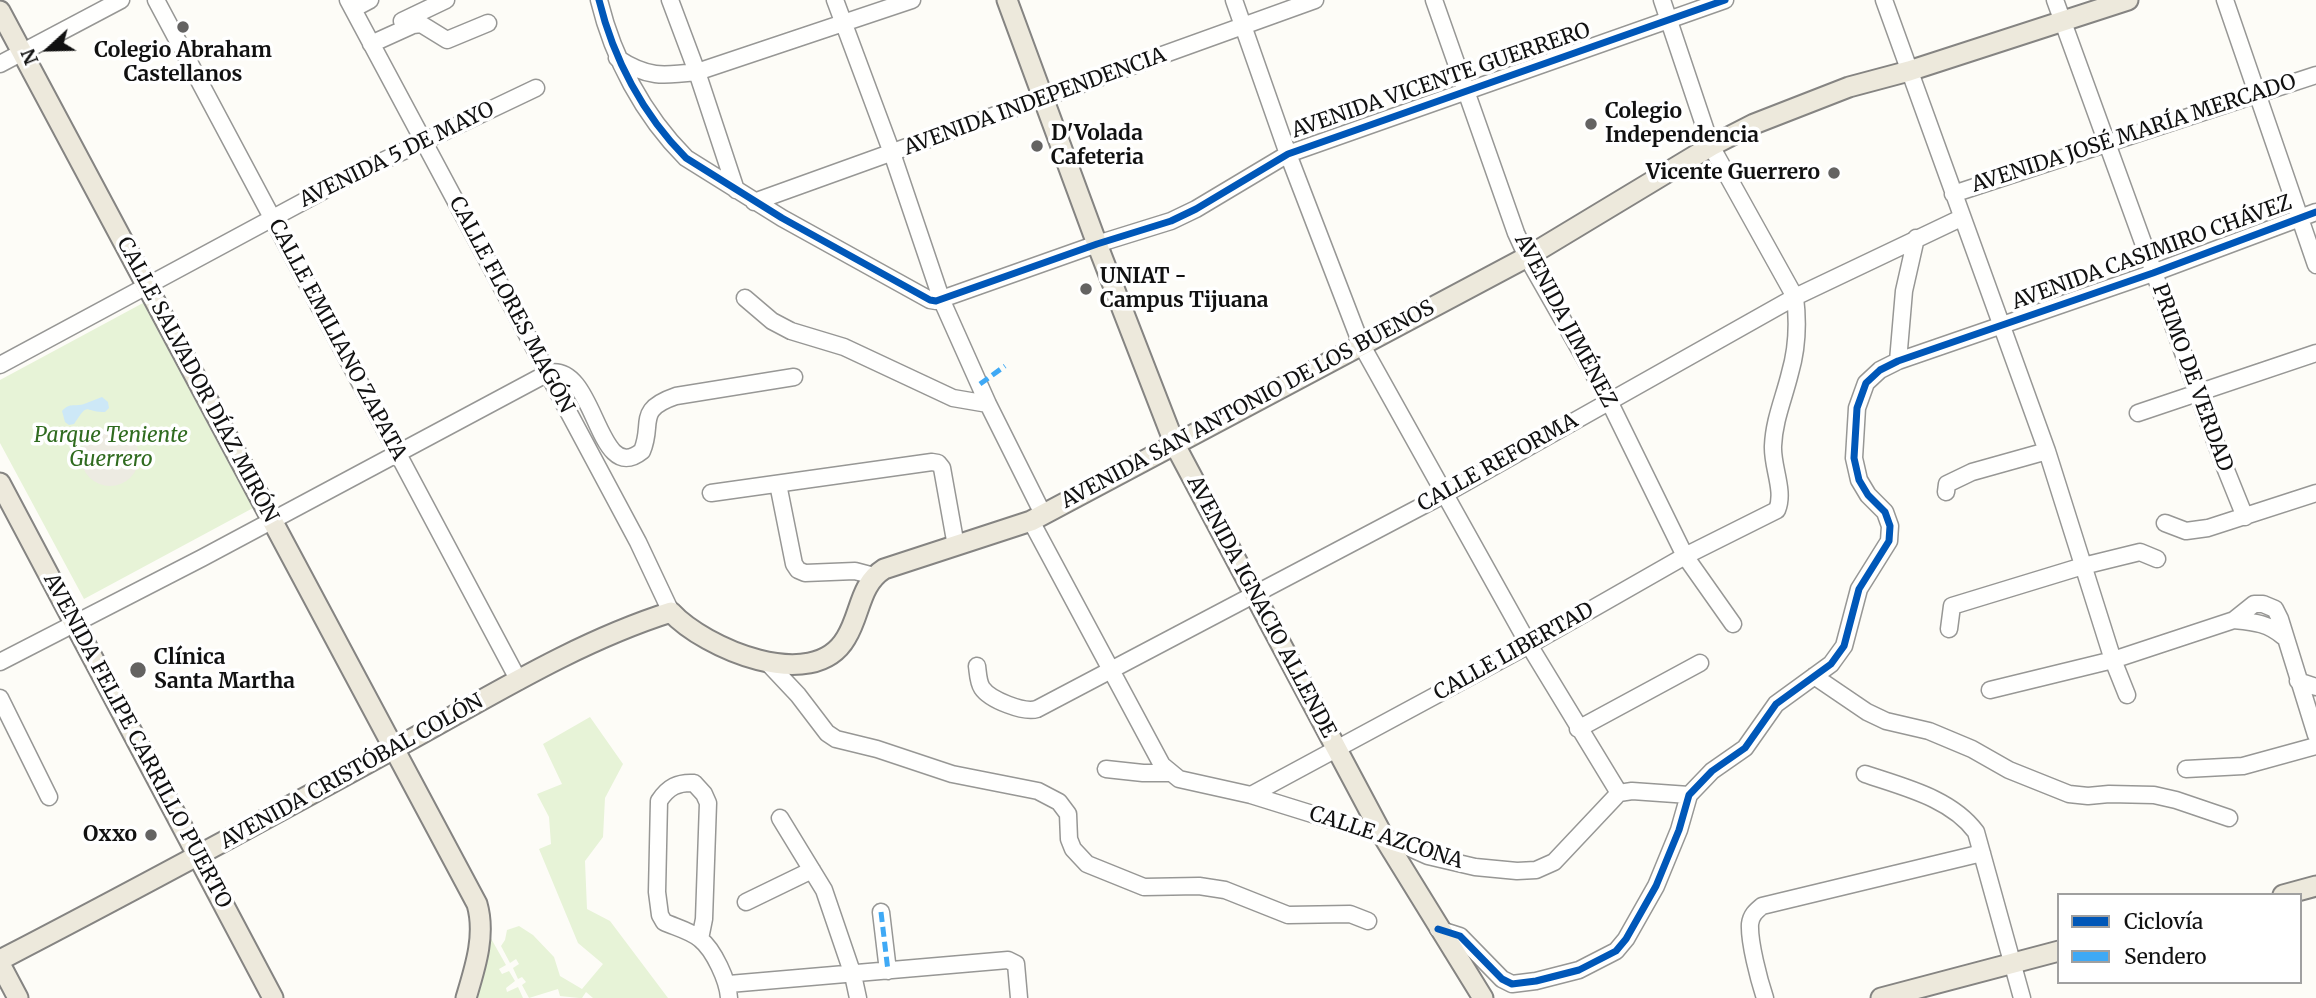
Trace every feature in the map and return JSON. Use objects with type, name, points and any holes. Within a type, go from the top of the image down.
[{"type":"main road","name":"AVENIDA IGNACIO ALLENDE","points":[[1007,0],[1175,445],[1383,836],[1483,998]]},
{"type":"main road","name":"AVENIDA SAN ANTONIO DE LOS BUENOS","points":[[874,576],[895,565],[1037,517],[1527,257],[1711,146],[1780,112],[1849,87],[1909,71],[2128,0]]},
{"type":"main road","name":"CALLE SALVADOR DÍAZ MIRÓN","points":[[0,10],[477,904],[481,917],[481,933],[466,998]]},
{"type":"main road","name":"AVENIDA FELIPE CARRILLO PUERTO","points":[[0,483],[273,998]]},
{"type":"main road","points":[[671,612],[684,626],[724,648],[766,661],[798,665],[813,663],[826,658],[847,638],[864,590],[874,576]]},
{"type":"main road","name":"AVENIDA CRISTÓBAL COLÓN","points":[[0,962],[519,681],[627,626],[671,612]]},
{"type":"main road","points":[[2290,893],[2316,886]]},
{"type":"main road","points":[[1881,998],[2057,952]]},
{"type":"main road","points":[[0,962],[18,998]]},
{"type":"street","points":[[0,64],[121,0]]},
{"type":"street","name":"CALLE EMILIANO ZAPATA","points":[[156,0],[519,681]]},
{"type":"street","points":[[350,4],[370,0]]},
{"type":"street","points":[[370,41],[446,0]]},
{"type":"street","points":[[599,0],[617,58],[632,86],[680,153],[754,202],[930,300],[942,301]]},
{"type":"street","points":[[670,0],[736,190]]},
{"type":"street","points":[[835,0],[892,153],[942,301],[1037,517],[1111,671],[1170,773]]},
{"type":"street","points":[[617,58],[644,74],[697,72],[912,0]]},
{"type":"street","points":[[1234,0],[1288,154],[1362,344],[1529,645],[1619,793],[1632,790],[1689,796],[1679,830],[1656,886],[1626,939],[1616,951],[1579,970],[1512,984],[1502,979],[1467,941],[1438,929]]},
{"type":"street","name":"AVENIDA INDEPENDENCIA","points":[[754,202],[1315,0]]},
{"type":"street","name":"AVENIDA JIMÉNEZ","points":[[1434,0],[1516,233],[1527,257],[1608,401],[1685,556],[1733,624]]},
{"type":"street","points":[[1662,0],[1711,146],[1795,297]]},
{"type":"street","name":"AVENIDA VICENTE GUERRERO","points":[[942,301],[1171,220],[1196,209],[1288,154],[1725,0]]},
{"type":"street","points":[[1884,0],[2047,452],[2112,660],[2127,695]]},
{"type":"street","name":"PRIMO DE VERDAD","points":[[2056,0],[2153,272],[2245,517]]},
{"type":"street","points":[[2225,0],[2316,265]]},
{"type":"street","name":"CALLE FLORES MAGÓN","points":[[350,4],[638,542],[671,612]]},
{"type":"street","points":[[370,41],[421,24],[447,40],[488,23]]},
{"type":"street","name":"AVENIDA JOSÉ MARÍA MERCADO","points":[[1952,194],[2316,75]]},
{"type":"street","name":"AVENIDA 5 DE MAYO","points":[[0,365],[272,217],[536,88]]},
{"type":"street","name":"AVENIDA CASIMIRO CHÁVEZ","points":[[1689,796],[1712,771],[1745,748],[1776,704],[1831,664],[1844,646],[1859,589],[1889,541],[1890,526],[1885,512],[1868,495],[1859,480],[1854,457],[1857,408],[1866,383],[1880,370],[1898,360],[2001,327],[2316,212]]},
{"type":"street","name":"CALLE REFORMA","points":[[977,666],[980,684],[987,694],[1030,711],[1256,595],[1444,494],[1795,297],[1961,218]]},
{"type":"street","points":[[1898,360],[1904,291],[1916,238]]},
{"type":"street","name":"CALLE LIBERTAD","points":[[1251,794],[1529,645],[1685,556],[1777,510],[1780,502],[1773,451],[1774,424],[1791,370],[1798,317],[1795,297]]},
{"type":"street","points":[[745,298],[772,321],[790,331],[844,347],[953,398],[988,404]]},
{"type":"street","points":[[2138,413],[2316,353]]},
{"type":"street","points":[[0,662],[272,521],[548,373],[561,371],[566,374],[585,397],[606,443],[621,457],[642,451],[647,420],[652,411],[666,400],[676,396],[794,377]]},
{"type":"street","points":[[1945,492],[1947,484],[1972,472],[2047,452]]},
{"type":"street","points":[[711,493],[938,463],[942,468],[956,546]]},
{"type":"street","points":[[778,484],[794,564],[798,570],[805,573],[855,571],[874,576]]},
{"type":"street","points":[[2165,523],[2186,531],[2208,528],[2316,493]]},
{"type":"street","points":[[1949,629],[1952,606],[2083,566],[2140,552],[2157,559]]},
{"type":"street","points":[[1990,690],[2112,660],[2234,620],[2255,604],[2263,604],[2275,609],[2280,619],[2316,735]]},
{"type":"street","points":[[766,661],[798,695],[827,733],[836,739],[877,749],[953,774],[1038,790],[1059,802],[1068,814],[1069,839],[1073,849],[1087,864],[1144,887],[1199,886],[1225,890],[1289,915],[1350,914],[1368,921]]},
{"type":"street","points":[[1578,729],[1700,663]]},
{"type":"street","points":[[1814,676],[1867,712],[1886,721],[1929,731],[1972,749],[2009,770],[2069,794],[2154,795],[2229,818]]},
{"type":"street","points":[[2298,681],[2316,687]]},
{"type":"street","points":[[0,698],[48,797]]},
{"type":"street","points":[[2186,769],[2243,766],[2316,746]]},
{"type":"street","name":"CALLE AZCONA","points":[[1106,769],[1170,773],[1179,779],[1251,794],[1383,836],[1428,856],[1452,863],[1536,870],[1553,862],[1619,793]]},
{"type":"street","points":[[1865,774],[1921,794],[1957,812],[1976,832],[2022,998]]},
{"type":"street","points":[[700,939],[704,919],[708,803],[694,783],[685,782],[670,788],[659,801],[657,906],[664,922],[700,939],[723,972],[729,991],[888,971],[1008,960],[1016,964],[1019,998]]},
{"type":"street","points":[[780,818],[831,907],[858,998]]},
{"type":"street","points":[[1765,998],[1758,978],[1750,925],[1754,912],[1762,906],[1982,853]]},
{"type":"street","points":[[746,902],[812,870]]},
{"type":"street","points":[[881,912],[888,971]]},
{"type":"green space","name":"Parque Teniente Guerrero","points":[[143,303],[253,508],[84,599],[0,443],[0,380]]},
{"type":"green space","points":[[590,717],[623,764],[605,798],[603,837],[585,861],[587,909],[610,921],[668,998],[593,998],[586,992],[579,998],[560,996],[558,989],[529,998],[522,985],[526,982],[522,977],[518,979],[513,968],[519,964],[516,959],[510,963],[501,946],[507,930],[519,926],[533,935],[554,957],[560,976],[582,989],[603,964],[578,943],[539,849],[551,844],[549,817],[537,794],[562,784],[543,744]]},
{"type":"green space","points":[[489,935],[506,965],[499,969],[502,974],[509,971],[515,981],[506,988],[507,992],[518,987],[523,998],[471,998]]},
{"type":"shaded area","points":[[110,428],[126,433],[134,441],[139,457],[134,473],[126,481],[110,486],[94,481],[86,473],[81,457],[86,441],[94,433]]},
{"type":"water","points":[[102,397],[108,402],[109,408],[105,412],[87,409],[74,424],[65,422],[62,411],[65,408]]},
{"type":"marked path","points":[[980,384],[1005,366]]},
{"type":"marked path","points":[[881,912],[888,971]]},
{"type":"cycle path","points":[[599,0],[612,43],[632,85],[656,123],[686,158],[782,218],[936,301],[1171,221],[1288,154],[1725,0]]},
{"type":"cycle path","points":[[1438,929],[1460,936],[1502,979],[1512,984],[1579,970],[1616,951],[1626,939],[1656,886],[1679,830],[1689,795],[1712,771],[1745,748],[1776,704],[1831,664],[1844,646],[1859,589],[1889,541],[1890,526],[1885,512],[1868,495],[1859,480],[1854,458],[1857,408],[1866,383],[1880,370],[1898,361],[2153,273],[2316,212]]},
{"type":"place","name":"Colegio Abraham Castellanos","points":[[183,27]]},
{"type":"place","name":"Colegio Independencia","points":[[1591,124]]},
{"type":"place","name":"D'Volada Cafeteria","points":[[1037,146]]},
{"type":"place","name":"Vicente Guerrero","points":[[1834,173]]},
{"type":"place","name":"UNIAT - Campus Tijuana","points":[[1086,289]]},
{"type":"place","name":"Clínica Santa Martha","points":[[138,670]]},
{"type":"place","name":"Oxxo","points":[[151,835]]}]
